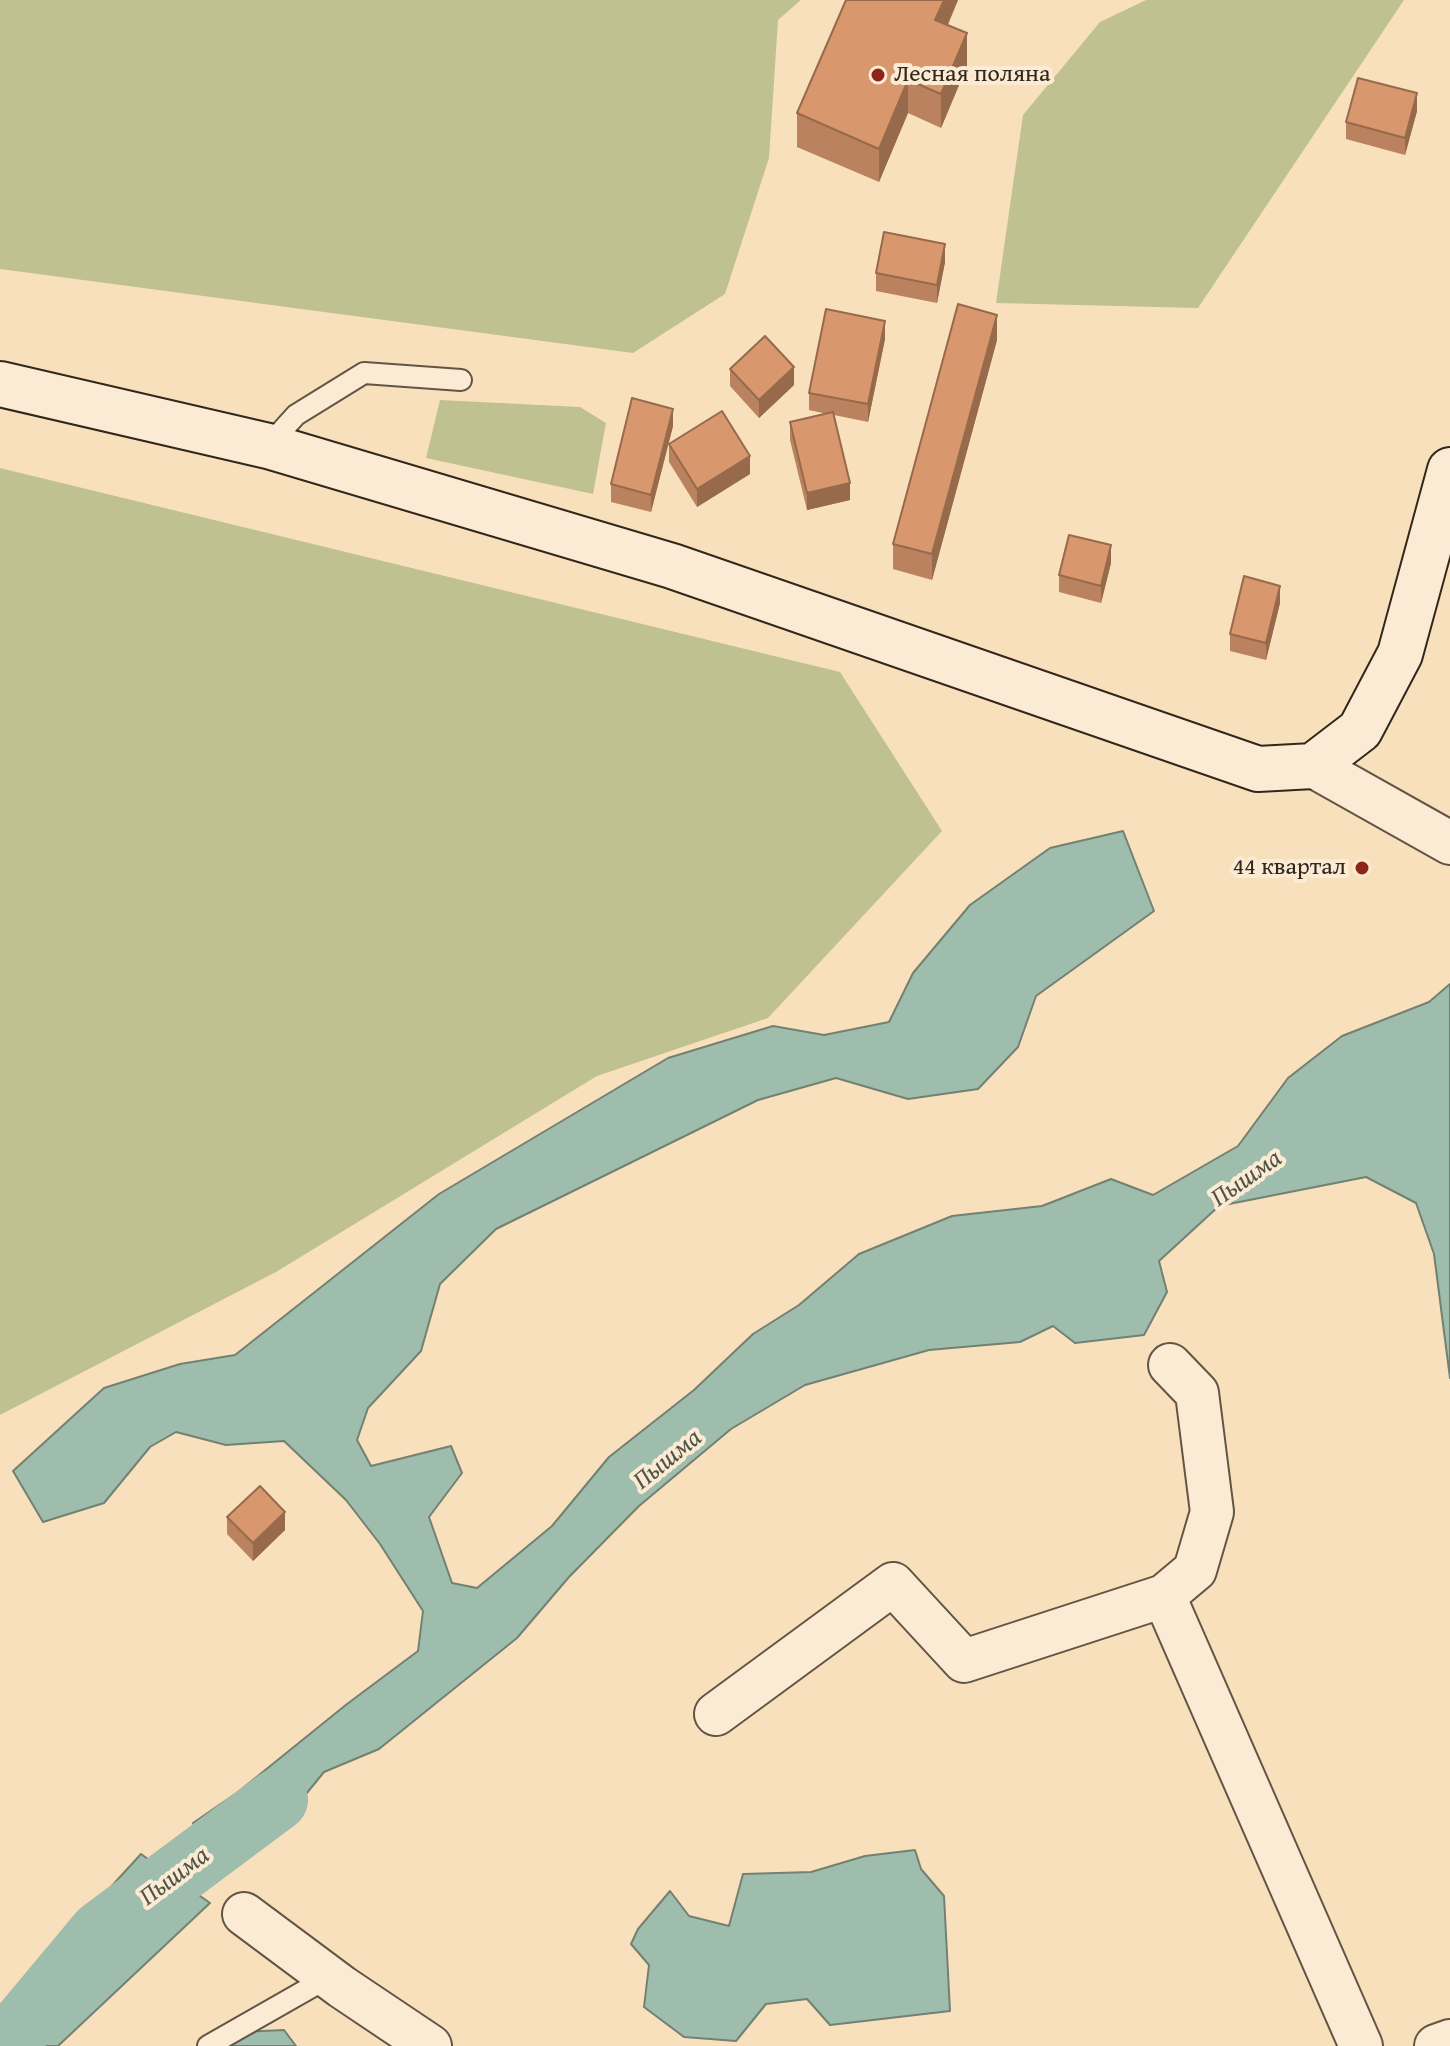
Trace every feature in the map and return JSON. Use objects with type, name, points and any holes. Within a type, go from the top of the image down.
[{"type":"street","points":[[0,384],[268,446],[672,566],[1258,769],[1313,766],[1450,843]]},
{"type":"street","points":[[1313,766],[1360,730],[1400,654],[1450,470]]},
{"type":"street","points":[[716,1714],[893,1584],[964,1661],[1164,1596],[1195,1570],[1212,1512],[1197,1393],[1170,1365]]},
{"type":"street","points":[[1164,1596],[1361,2046]]},
{"type":"street","points":[[244,1914],[430,2046]]},
{"type":"street","points":[[1436,2046],[1450,2041]]},
{"type":"lane","points":[[268,446],[296,415],[364,373],[461,380]]},
{"type":"lane","points":[[208,2046],[329,1977]]},
{"type":"green space","points":[[0,0],[801,0],[778,20],[769,158],[725,294],[633,353],[0,269]]},
{"type":"green space","points":[[1146,0],[1404,0],[1198,308],[996,303],[1023,115],[1100,22]]},
{"type":"green space","points":[[440,400],[580,407],[606,423],[593,494],[426,458]]},
{"type":"green space","points":[[0,468],[840,672],[942,831],[768,1018],[597,1076],[276,1272],[0,1415]]},
{"type":"water","points":[[1123,831],[1154,911],[1036,996],[1018,1047],[978,1089],[908,1099],[836,1078],[758,1100],[496,1229],[440,1284],[421,1351],[368,1408],[357,1440],[371,1466],[451,1446],[462,1473],[429,1517],[452,1583],[477,1588],[552,1526],[609,1457],[694,1390],[753,1334],[799,1305],[859,1254],[952,1216],[1042,1206],[1111,1179],[1153,1195],[1238,1146],[1288,1078],[1342,1036],[1429,1002],[1450,984],[1450,1378],[1434,1254],[1416,1203],[1366,1177],[1219,1206],[1159,1261],[1167,1292],[1144,1335],[1075,1343],[1053,1326],[1020,1342],[929,1350],[805,1385],[731,1429],[639,1506],[569,1577],[517,1638],[379,1749],[324,1772],[284,1821],[223,1870],[193,1823],[238,1792],[418,1651],[423,1611],[380,1544],[346,1500],[284,1441],[226,1445],[176,1432],[150,1447],[104,1503],[43,1522],[13,1471],[104,1388],[180,1364],[235,1355],[439,1194],[668,1058],[773,1026],[824,1035],[889,1022],[913,973],[970,905],[1050,848]]},
{"type":"water","points":[[915,1850],[921,1869],[944,1896],[950,2011],[830,2025],[807,1999],[766,2004],[736,2041],[684,2037],[644,2007],[649,1965],[631,1944],[638,1929],[670,1891],[689,1916],[729,1926],[743,1874],[811,1872],[865,1856]]},
{"type":"water","points":[[141,1854],[210,1903],[58,2046],[0,2046],[0,2008]]},
{"type":"water","points":[[284,2030],[296,2046],[215,2046],[241,2032]]},
{"type":"building","points":[[846,0],[944,0],[935,20],[967,33],[941,94],[908,80],[879,149],[797,113]]},
{"type":"building","points":[[1358,78],[1417,93],[1405,138],[1346,122]]},
{"type":"building","points":[[884,232],[945,244],[937,285],[876,273]]},
{"type":"building","points":[[958,304],[997,315],[932,554],[893,544]]},
{"type":"building","points":[[826,309],[885,321],[868,404],[809,393]]},
{"type":"building","points":[[765,336],[794,367],[759,400],[730,369]]},
{"type":"building","points":[[632,398],[673,409],[651,495],[611,484]]},
{"type":"building","points":[[722,411],[750,456],[697,489],[669,444]]},
{"type":"building","points":[[833,412],[850,483],[807,493],[790,422]]},
{"type":"building","points":[[1069,535],[1111,545],[1101,586],[1059,575]]},
{"type":"building","points":[[1244,576],[1280,586],[1266,643],[1230,634]]},
{"type":"building","points":[[260,1486],[285,1512],[253,1543],[227,1517]]},
{"type":"waterway","name":"Пышма","points":[[5,2046],[100,1932],[277,1800]]},
{"type":"place","name":"Лесная поляна","points":[[878,75]]},
{"type":"place","name":"44 квартал","points":[[1362,868]]}]
